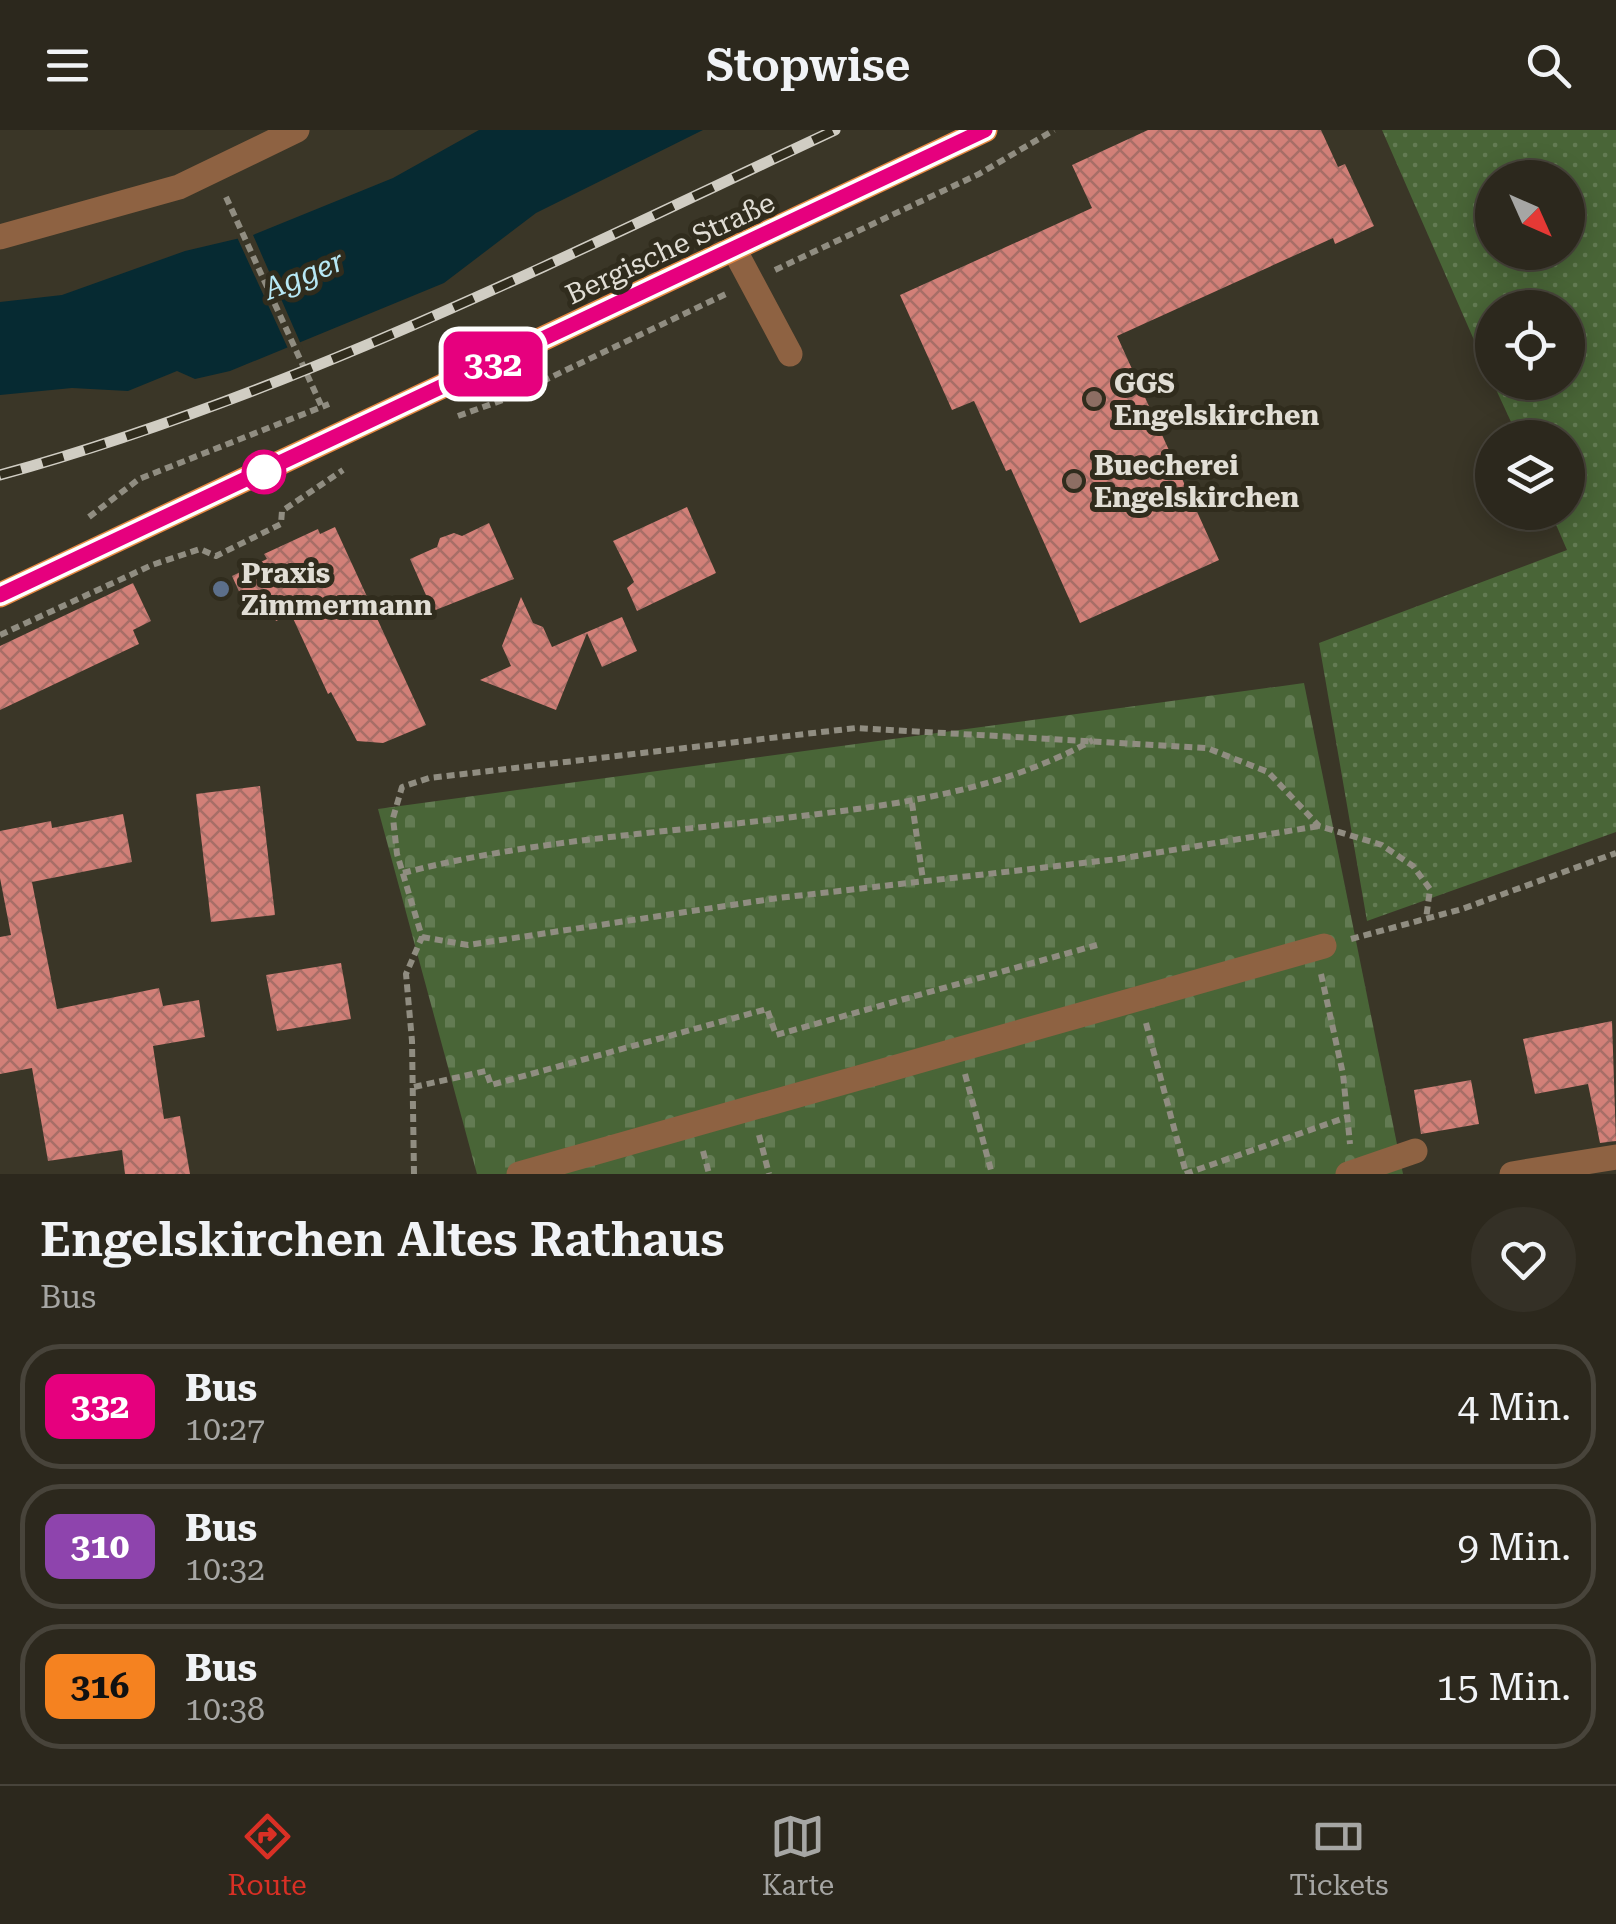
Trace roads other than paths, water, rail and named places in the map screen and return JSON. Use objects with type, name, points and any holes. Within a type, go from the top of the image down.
[{"type":"main road","name":"Bergische Straße","points":[[0,595],[735,252],[985,130]]},
{"type":"street","points":[[0,237],[23,234],[179,186],[297,130]]},
{"type":"street","points":[[735,252],[790,354]]},
{"type":"street","points":[[519,1174],[1320,948]]},
{"type":"street","points":[[1349,1173],[1414,1150]]},
{"type":"street","points":[[1512,1174],[1616,1157]]},
{"type":"water","name":"Agger","points":[[479,130],[703,130],[536,213],[444,283],[230,371],[195,379],[177,371],[128,391],[72,388],[0,395],[0,302],[62,295],[185,251],[253,235],[393,178]]},
{"type":"railway","points":[[0,475],[215,405],[320,364],[528,274],[835,130]]},
{"type":"place","name":"GGS Engelskirchen","points":[[1094,399]]},
{"type":"place","name":"Buecherei Engelskirchen","points":[[1074,481]]},
{"type":"place","name":"Praxis Zimmermann","points":[[221,589]]}]
